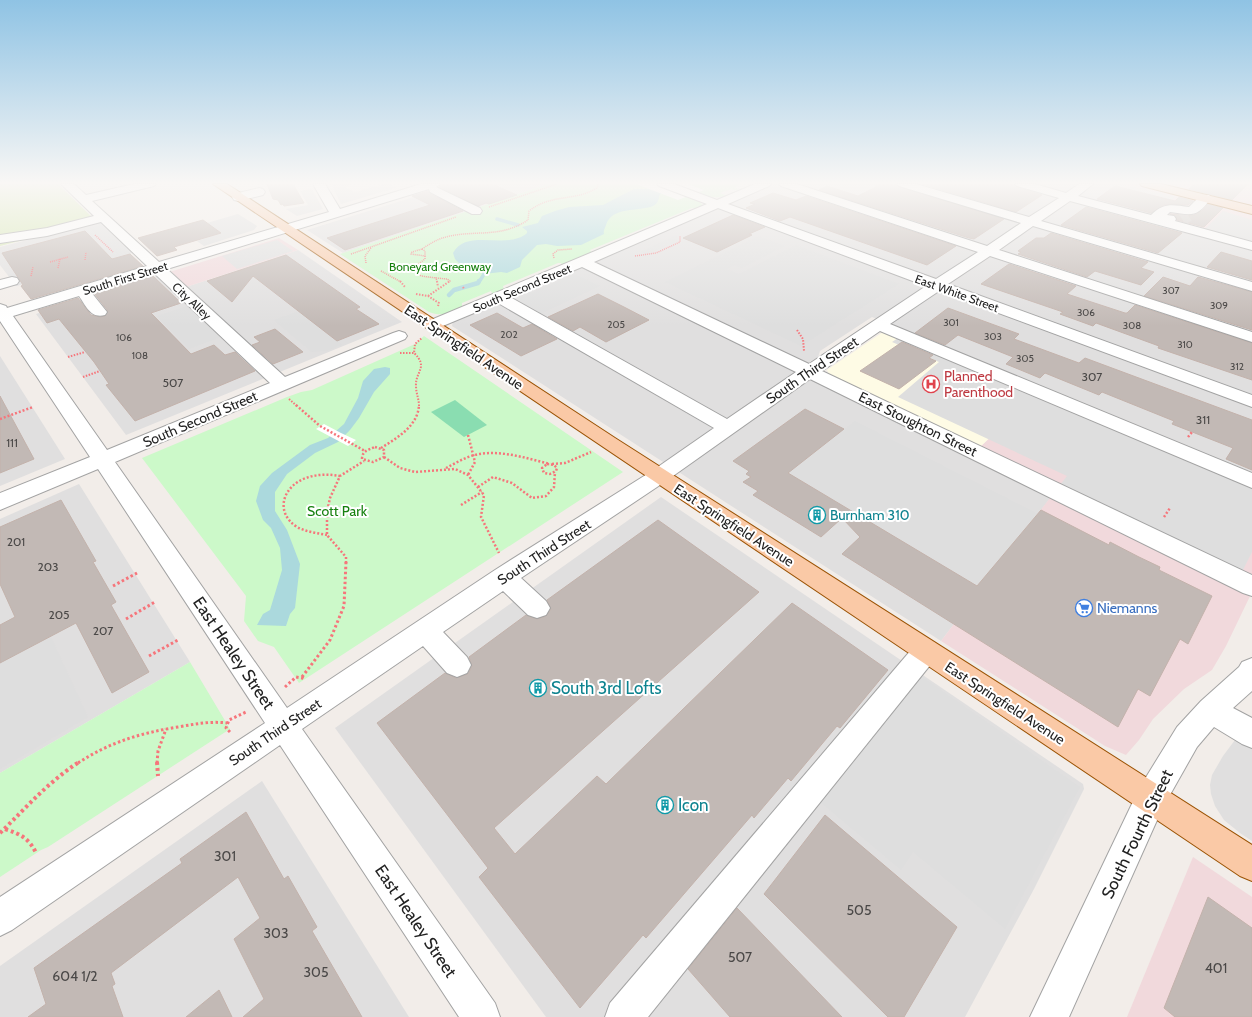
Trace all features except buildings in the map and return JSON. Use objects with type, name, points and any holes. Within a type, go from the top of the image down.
[{"type":"main road","name":"East Springfield Avenue","points":[[299,231],[332,260],[428,331],[659,476],[1252,864]]},
{"type":"street","points":[[0,239],[49,231]]},
{"type":"street","name":"City Alley","points":[[118,231],[238,344],[280,386]]},
{"type":"street","name":"South First Street","points":[[3,321],[82,290],[158,268],[258,231]]},
{"type":"street","name":"South Second Street","points":[[428,331],[580,255],[644,231]]},
{"type":"street","name":"East White Street","points":[[792,231],[1252,401]]},
{"type":"street","points":[[929,231],[1252,337]]},
{"type":"street","name":"South Third Street","points":[[0,918],[426,631],[502,565],[659,476],[728,428],[807,363],[879,325],[1017,231]]},
{"type":"street","points":[[1063,231],[1252,287]]},
{"type":"street","points":[[1217,231],[1252,246]]},
{"type":"street","name":"East Stoughton Street","points":[[580,255],[807,363],[1252,586]]},
{"type":"street","points":[[82,290],[99,312]]},
{"type":"street","points":[[498,297],[524,309],[728,428]]},
{"type":"street","name":"East Healey Street","points":[[3,321],[102,460],[481,1017]]},
{"type":"street","points":[[879,325],[1252,481]]},
{"type":"street","points":[[220,351],[238,344]]},
{"type":"street","name":"South Second Street","points":[[0,502],[238,402],[397,344]]},
{"type":"street","points":[[502,565],[537,608]]},
{"type":"street","points":[[426,631],[457,665]]},
{"type":"street","points":[[624,1017],[699,940],[926,651]]},
{"type":"street","name":"South Fourth Street","points":[[1049,1017],[1151,798],[1187,737],[1211,710],[1249,676],[1252,670]]},
{"type":"street","points":[[1211,710],[1252,734]]},
{"type":"path","points":[[332,260],[416,231]]},
{"type":"path","points":[[425,256],[411,254],[414,250],[422,248],[428,243],[437,239],[463,233],[496,233],[504,231]]},
{"type":"path","points":[[93,233],[113,252]]},
{"type":"path","points":[[371,247],[365,256],[366,263],[371,266]]},
{"type":"path","points":[[422,248],[425,251],[425,259],[417,265],[415,271],[421,276],[447,279],[450,281],[448,284],[438,287],[428,296]]},
{"type":"path","points":[[554,258],[553,254],[558,250],[580,255]]},
{"type":"path","points":[[85,260],[86,252]]},
{"type":"path","points":[[50,262],[68,257]]},
{"type":"path","points":[[58,268],[60,259]]},
{"type":"path","points":[[31,276],[32,267]]},
{"type":"path","points":[[375,268],[400,281],[408,290]]},
{"type":"path","points":[[436,278],[438,287]]},
{"type":"path","points":[[413,292],[428,296],[439,303],[437,307]]},
{"type":"path","points":[[797,330],[803,339],[807,363]]},
{"type":"path","points":[[414,353],[415,344],[428,331]]},
{"type":"path","points":[[381,448],[406,430],[416,418],[420,403],[416,386],[422,365],[421,361],[414,353],[397,344]]},
{"type":"path","points":[[68,358],[85,352]]},
{"type":"path","points":[[83,377],[100,372]]},
{"type":"path","points":[[280,386],[309,418],[320,426],[365,451]]},
{"type":"path","points":[[0,419],[33,407]]},
{"type":"path","points":[[468,435],[475,462],[468,475]]},
{"type":"path","points":[[364,461],[361,457],[365,451],[375,447],[381,448],[385,452],[384,456],[400,468],[415,472],[455,469],[468,475],[482,492],[484,499],[481,517],[502,565]]},
{"type":"path","points":[[445,469],[473,456],[504,454],[551,464],[565,463],[592,451]]},
{"type":"path","points":[[327,535],[327,512],[330,498],[340,476],[364,461],[374,462],[384,456]]},
{"type":"path","points":[[551,464],[543,467],[542,471],[548,474],[555,472]]},
{"type":"path","points":[[478,486],[493,477],[512,483],[532,498],[546,496],[554,487],[555,472],[557,468],[551,464]]},
{"type":"path","points":[[288,685],[293,678],[303,678],[330,640],[344,606],[346,557],[327,535],[295,525],[284,512],[284,497],[290,487],[305,478],[324,475],[340,476]]},
{"type":"path","points":[[461,505],[482,492]]},
{"type":"path","points":[[1164,517],[1170,508]]},
{"type":"path","points":[[113,586],[137,573]]},
{"type":"path","points":[[126,619],[154,602]]},
{"type":"path","points":[[149,656],[178,640]]},
{"type":"path","points":[[234,732],[227,731],[227,723],[232,717],[242,715]]},
{"type":"path","points":[[0,833],[44,788],[80,762],[125,739],[142,733],[203,722],[214,721],[227,723]]},
{"type":"path","points":[[158,776],[156,754],[166,729]]},
{"type":"path","points":[[5,828],[26,836],[32,842],[36,853]]},
{"type":"shaded area","points":[[60,231],[118,231],[139,251],[16,286],[0,265],[0,247]]},
{"type":"shaded area","points":[[94,231],[108,231],[131,254],[16,286],[8,275],[110,247]]},
{"type":"shaded area","points":[[218,231],[249,231],[204,246],[197,241],[220,233]]},
{"type":"shaded area","points":[[309,231],[407,231],[343,253]]},
{"type":"shaded area","points":[[663,231],[1198,231],[1252,248],[1252,476],[872,317],[820,351],[818,357],[797,370],[1051,497],[941,641],[452,326],[453,321]]},
{"type":"shaded area","points":[[1205,231],[1252,231],[1252,244]]},
{"type":"shaded area","points":[[1205,231],[1252,231],[1252,244]]},
{"type":"shaded area","points":[[677,235],[678,241],[645,254],[640,252]]},
{"type":"shaded area","points":[[758,236],[785,246],[742,268],[735,265],[727,269],[739,274],[796,245],[899,284],[801,346],[665,282]]},
{"type":"shaded area","points":[[279,238],[298,250],[180,289],[163,274]]},
{"type":"shaded area","points":[[277,240],[293,251],[237,269],[222,256]]},
{"type":"shaded area","points":[[298,250],[402,322],[126,435],[36,314],[163,274],[180,289]]},
{"type":"shaded area","points":[[575,274],[600,286],[540,314],[515,300]]},
{"type":"shaded area","points":[[190,305],[224,336],[189,349],[157,316]]},
{"type":"shaded area","points":[[316,305],[321,329],[342,345],[329,350],[312,352],[274,320]]},
{"type":"shaded area","name":"Planned Parenthood","points":[[886,330],[1036,394],[979,448],[829,374],[827,370]]},
{"type":"shaded area","points":[[901,336],[1252,487],[1252,552],[1242,572],[1060,485],[1067,476],[898,397],[939,362],[892,342]]},
{"type":"shaded area","points":[[0,356],[65,459],[0,486]]},
{"type":"shaded area","points":[[1036,394],[1252,486],[1252,592],[1226,646],[1212,670],[1184,689],[1153,719],[1139,740],[1126,755],[1105,746],[941,641],[1059,486],[979,448]]},
{"type":"shaded area","points":[[855,421],[1038,514],[977,586],[787,474]]},
{"type":"shaded area","points":[[79,484],[190,662],[0,773],[0,519]]},
{"type":"shaded area","points":[[661,497],[1083,784],[1084,789],[1034,889],[965,1017],[546,1017],[335,728]]},
{"type":"shaded area","points":[[51,637],[88,717],[0,769],[0,663]]},
{"type":"shaded area","points":[[921,676],[1080,787],[1005,929],[913,852],[901,870],[820,802]]},
{"type":"shaded area","points":[[1252,722],[1252,841],[1224,820],[1215,806],[1210,785],[1212,775],[1223,756],[1238,736]]},
{"type":"shaded area","points":[[262,781],[409,1017],[0,1017],[0,966]]},
{"type":"shaded area","points":[[1193,857],[1252,897],[1252,1017],[1127,1017]]},
{"type":"green space","points":[[0,231],[56,231],[0,246]]},
{"type":"green space","name":"Boneyard Greenway","points":[[407,231],[635,231],[590,250],[592,253],[562,266],[561,263],[558,263],[503,286],[504,291],[493,295],[491,291],[462,303],[462,309],[446,314],[429,312],[340,254]]},
{"type":"green space","name":"Scott Park","points":[[424,336],[623,472],[299,683],[274,647],[258,641],[244,621],[246,596],[142,458],[287,397],[312,390],[415,344]]},
{"type":"green space","points":[[455,400],[487,425],[464,437],[431,412]]},
{"type":"green space","points":[[190,662],[230,729],[0,877],[0,773]]},
{"type":"water","points":[[527,231],[604,231],[604,234],[581,245],[537,245],[522,260],[520,267],[507,273],[501,272],[484,274],[462,266],[455,259],[453,253],[459,245],[468,241],[509,240],[519,238]]},
{"type":"water","points":[[385,367],[390,368],[390,374],[374,392],[359,418],[350,430],[338,442],[315,453],[287,474],[275,492],[275,511],[287,530],[300,564],[295,608],[290,614],[286,626],[257,625],[263,614],[270,610],[282,570],[280,548],[271,528],[263,520],[256,501],[260,486],[272,473],[310,445],[328,438],[344,424],[358,398],[363,381],[374,369]]},
{"type":"pier","points":[[324,424],[356,440],[348,446],[316,429]]},
{"type":"waterway","points":[[479,282],[488,268]]},
{"type":"waterway","points":[[449,295],[454,290],[478,283],[479,281]]},
{"type":"place","name":"Planned Parenthood","points":[[931,384]]},
{"type":"place","name":"Burnham 310","points":[[817,515]]},
{"type":"place","name":"Niemanns","points":[[1084,608]]},
{"type":"place","name":"South 3rd Lofts","points":[[538,688]]},
{"type":"place","name":"Icon","points":[[665,805]]}]
